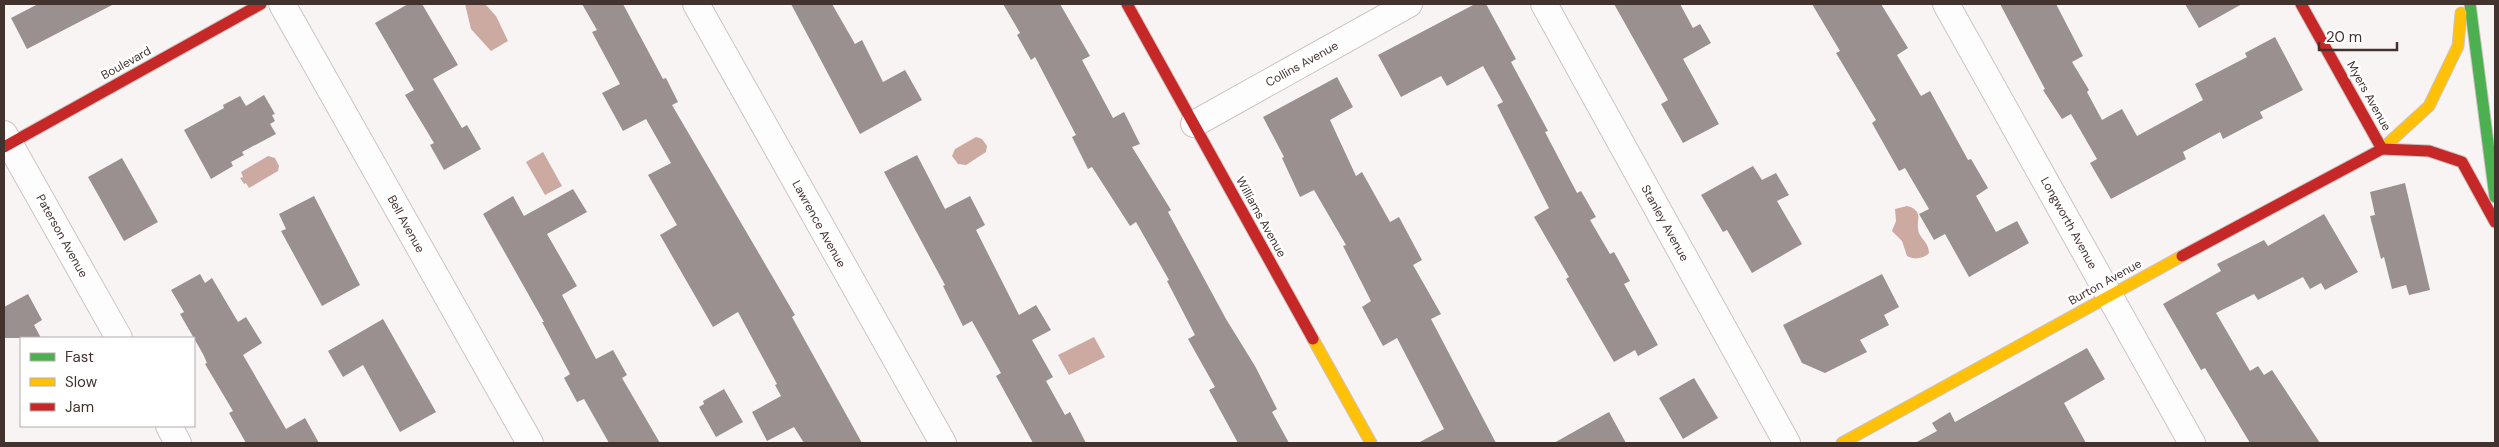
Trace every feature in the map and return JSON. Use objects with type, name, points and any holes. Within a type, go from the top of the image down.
[{"type":"main road","name":"Boulevard","points":[[6,141],[261,4]]},
{"type":"main road","name":"Williams Avenue","points":[[1127,4],[1371,443]]},
{"type":"main road","name":"Myers Avenue","points":[[2301,4],[2382,150]]},
{"type":"main road","points":[[2382,150],[2429,106],[2458,46],[2462,4]]},
{"type":"main road","points":[[2470,4],[2495,197]]},
{"type":"main road","name":"Burton Avenue","points":[[1842,443],[2109,295],[2382,150]]},
{"type":"main road","points":[[2382,150],[2429,151],[2462,162],[2495,222]]},
{"type":"street","name":"Bell Avenue","points":[[282,4],[530,443]]},
{"type":"street","name":"Lawrence Avenue","points":[[696,4],[943,443]]},
{"type":"street","name":"Collins Avenue","points":[[1194,124],[1409,4]]},
{"type":"street","name":"Stanley Avenue","points":[[1544,4],[1787,443]]},
{"type":"street","name":"Longworth Avenue","points":[[1946,4],[2192,443]]},
{"type":"street","name":"Paterson Avenue","points":[[6,141],[118,337]]},
{"type":"street","points":[[169,427],[178,443]]},
{"type":"shaded area","points":[[465,4],[485,4],[496,16],[508,41],[491,51],[471,29]]},
{"type":"shaded area","points":[[976,137],[982,139],[987,146],[986,152],[966,165],[958,164],[952,156],[955,149]]},
{"type":"shaded area","points":[[543,152],[562,186],[545,195],[526,162]]},
{"type":"shaded area","points":[[268,156],[275,158],[279,166],[278,171],[249,188],[240,178],[243,177],[241,172]]},
{"type":"shaded area","points":[[1907,206],[1917,212],[1918,231],[1929,249],[1929,253],[1921,258],[1907,256],[1902,241],[1892,231],[1896,221],[1895,209]]},
{"type":"shaded area","points":[[1094,337],[1105,357],[1069,375],[1058,355]]},
{"type":"building","points":[[38,4],[114,4],[27,49],[11,18]]},
{"type":"building","points":[[408,4],[422,4],[458,65],[433,79],[462,128],[467,125],[481,149],[444,170],[430,145],[434,143],[405,95],[414,90],[375,23]]},
{"type":"building","points":[[582,4],[623,4],[663,79],[666,78],[678,102],[672,105],[795,315],[792,317],[862,443],[804,443],[794,427],[767,441],[752,412],[781,396],[775,385],[777,384],[738,312],[713,327],[660,235],[677,225],[648,175],[671,163],[646,119],[623,131],[602,93],[620,84],[592,32],[597,30]]},
{"type":"building","points":[[791,4],[832,4],[855,44],[862,40],[883,82],[905,70],[922,100],[860,134]]},
{"type":"building","points":[[1003,4],[1060,4],[1090,56],[1082,60],[1113,118],[1124,112],[1140,144],[1132,147],[1171,210],[1168,212],[1226,319],[1255,366],[1277,409],[1272,412],[1289,443],[1238,443],[1209,390],[1215,387],[1188,339],[1195,335],[1167,281],[1169,280],[1136,222],[1130,226],[1092,167],[1088,169],[1072,137],[1076,135],[1035,57],[1031,60],[1017,35],[1020,33]]},
{"type":"building","points":[[1475,4],[1486,4],[1516,59],[1511,62],[1548,131],[1545,132],[1577,193],[1581,191],[1596,217],[1590,220],[1610,254],[1614,252],[1630,281],[1624,284],[1658,345],[1638,356],[1635,350],[1614,362],[1566,279],[1569,277],[1534,217],[1549,208],[1497,105],[1503,102],[1483,66],[1447,86],[1441,76],[1401,97],[1378,55]]},
{"type":"building","points":[[1614,4],[1680,4],[1693,28],[1700,24],[1711,43],[1683,59],[1719,124],[1683,143],[1661,104],[1668,100]]},
{"type":"building","points":[[1812,4],[1881,4],[1908,48],[1897,55],[1921,96],[1930,91],[1968,160],[1971,159],[1988,188],[1976,196],[1996,232],[2017,221],[2029,243],[1969,277],[1945,234],[1934,240],[1919,214],[1929,209],[1905,168],[1899,171],[1872,123],[1876,120],[1836,53],[1840,51]]},
{"type":"building","points":[[2000,4],[2056,4],[2083,56],[2072,62],[2089,90],[2087,92],[2102,120],[2122,109],[2137,136],[2203,100],[2195,84],[2247,57],[2245,53],[2275,37],[2303,90],[2260,112],[2263,118],[2223,139],[2220,132],[2183,152],[2186,159],[2111,199],[2090,163],[2097,159],[2071,114],[2062,119],[2043,90],[2045,89]]},
{"type":"building","points":[[2185,4],[2242,4],[2199,28]]},
{"type":"building","points":[[1337,77],[1353,107],[1330,120],[1356,176],[1362,172],[1390,222],[1399,217],[1422,260],[1413,265],[1441,314],[1431,319],[1496,443],[1418,443],[1444,429],[1397,338],[1383,346],[1362,307],[1371,301],[1343,246],[1346,245],[1314,190],[1300,197],[1282,158],[1284,157],[1263,117]]},
{"type":"building","points":[[264,95],[275,114],[272,115],[275,121],[270,124],[276,134],[242,152],[244,155],[231,162],[233,166],[211,179],[184,130],[224,108],[223,105],[240,96],[246,106]]},
{"type":"building","points":[[917,155],[945,209],[970,196],[985,225],[976,230],[1019,315],[1036,305],[1051,330],[1032,340],[1053,377],[1046,381],[1065,415],[1070,412],[1086,443],[1033,443],[996,376],[1001,373],[972,321],[963,326],[943,286],[945,285],[884,172]]},
{"type":"building","points":[[122,158],[158,222],[124,241],[88,177]]},
{"type":"building","points":[[1753,166],[1762,180],[1776,173],[1789,195],[1777,201],[1802,244],[1752,273],[1727,230],[1723,232],[1701,195]]},
{"type":"building","points":[[2405,183],[2430,290],[2409,295],[2406,285],[2392,289],[2384,257],[2381,259],[2370,216],[2375,215],[2370,192]]},
{"type":"building","points":[[573,189],[587,212],[547,234],[577,286],[562,295],[596,359],[613,350],[627,375],[622,378],[660,443],[609,443],[584,399],[577,402],[564,378],[570,374],[542,322],[544,322],[483,214],[513,196],[524,216]]},
{"type":"building","points":[[314,196],[360,285],[322,306],[281,231],[286,229],[279,214]]},
{"type":"building","points":[[2324,214],[2358,272],[2325,290],[2321,283],[2310,289],[2303,277],[2258,300],[2254,294],[2216,313],[2250,371],[2258,366],[2264,375],[2272,370],[2320,443],[2250,443],[2205,368],[2201,370],[2163,304],[2221,271],[2217,264],[2264,240],[2268,246]]},
{"type":"building","points":[[200,274],[205,283],[212,278],[238,322],[246,317],[262,343],[243,355],[286,429],[305,418],[319,443],[246,443],[229,413],[233,411],[205,364],[207,363],[195,337],[180,314],[184,312],[171,290]]},
{"type":"building","points":[[1882,274],[1899,307],[1884,315],[1889,325],[1860,340],[1867,352],[1825,373],[1802,363],[1783,325]]},
{"type":"building","points":[[28,294],[42,320],[34,325],[40,337],[4,338],[4,307]]},
{"type":"building","points":[[383,319],[436,412],[400,432],[363,365],[343,377],[328,351]]},
{"type":"building","points":[[2087,348],[2105,379],[2064,403],[2086,443],[1915,443],[1937,431],[1932,423],[1950,412],[1955,422]]},
{"type":"building","points":[[1694,378],[1718,418],[1683,439],[1659,398]]},
{"type":"building","points":[[724,389],[743,422],[716,437],[699,407],[704,404],[703,401]]},
{"type":"building","points":[[1609,412],[1626,443],[1554,443]]},
{"type":"traffic: fast","points":[[2470,4],[2495,197]]},
{"type":"traffic: slow","points":[[2382,149],[2429,106],[2458,46],[2461,13]]},
{"type":"traffic: slow","points":[[1842,443],[2182,256]]},
{"type":"traffic: slow","points":[[1313,339],[1371,443]]},
{"type":"traffic: jam","points":[[4,147],[261,4]]},
{"type":"traffic: jam","points":[[1127,4],[1313,339]]},
{"type":"traffic: jam","points":[[2182,256],[2382,149],[2301,4]]},
{"type":"traffic: jam","points":[[2382,149],[2429,151],[2462,162],[2495,222]]}]
